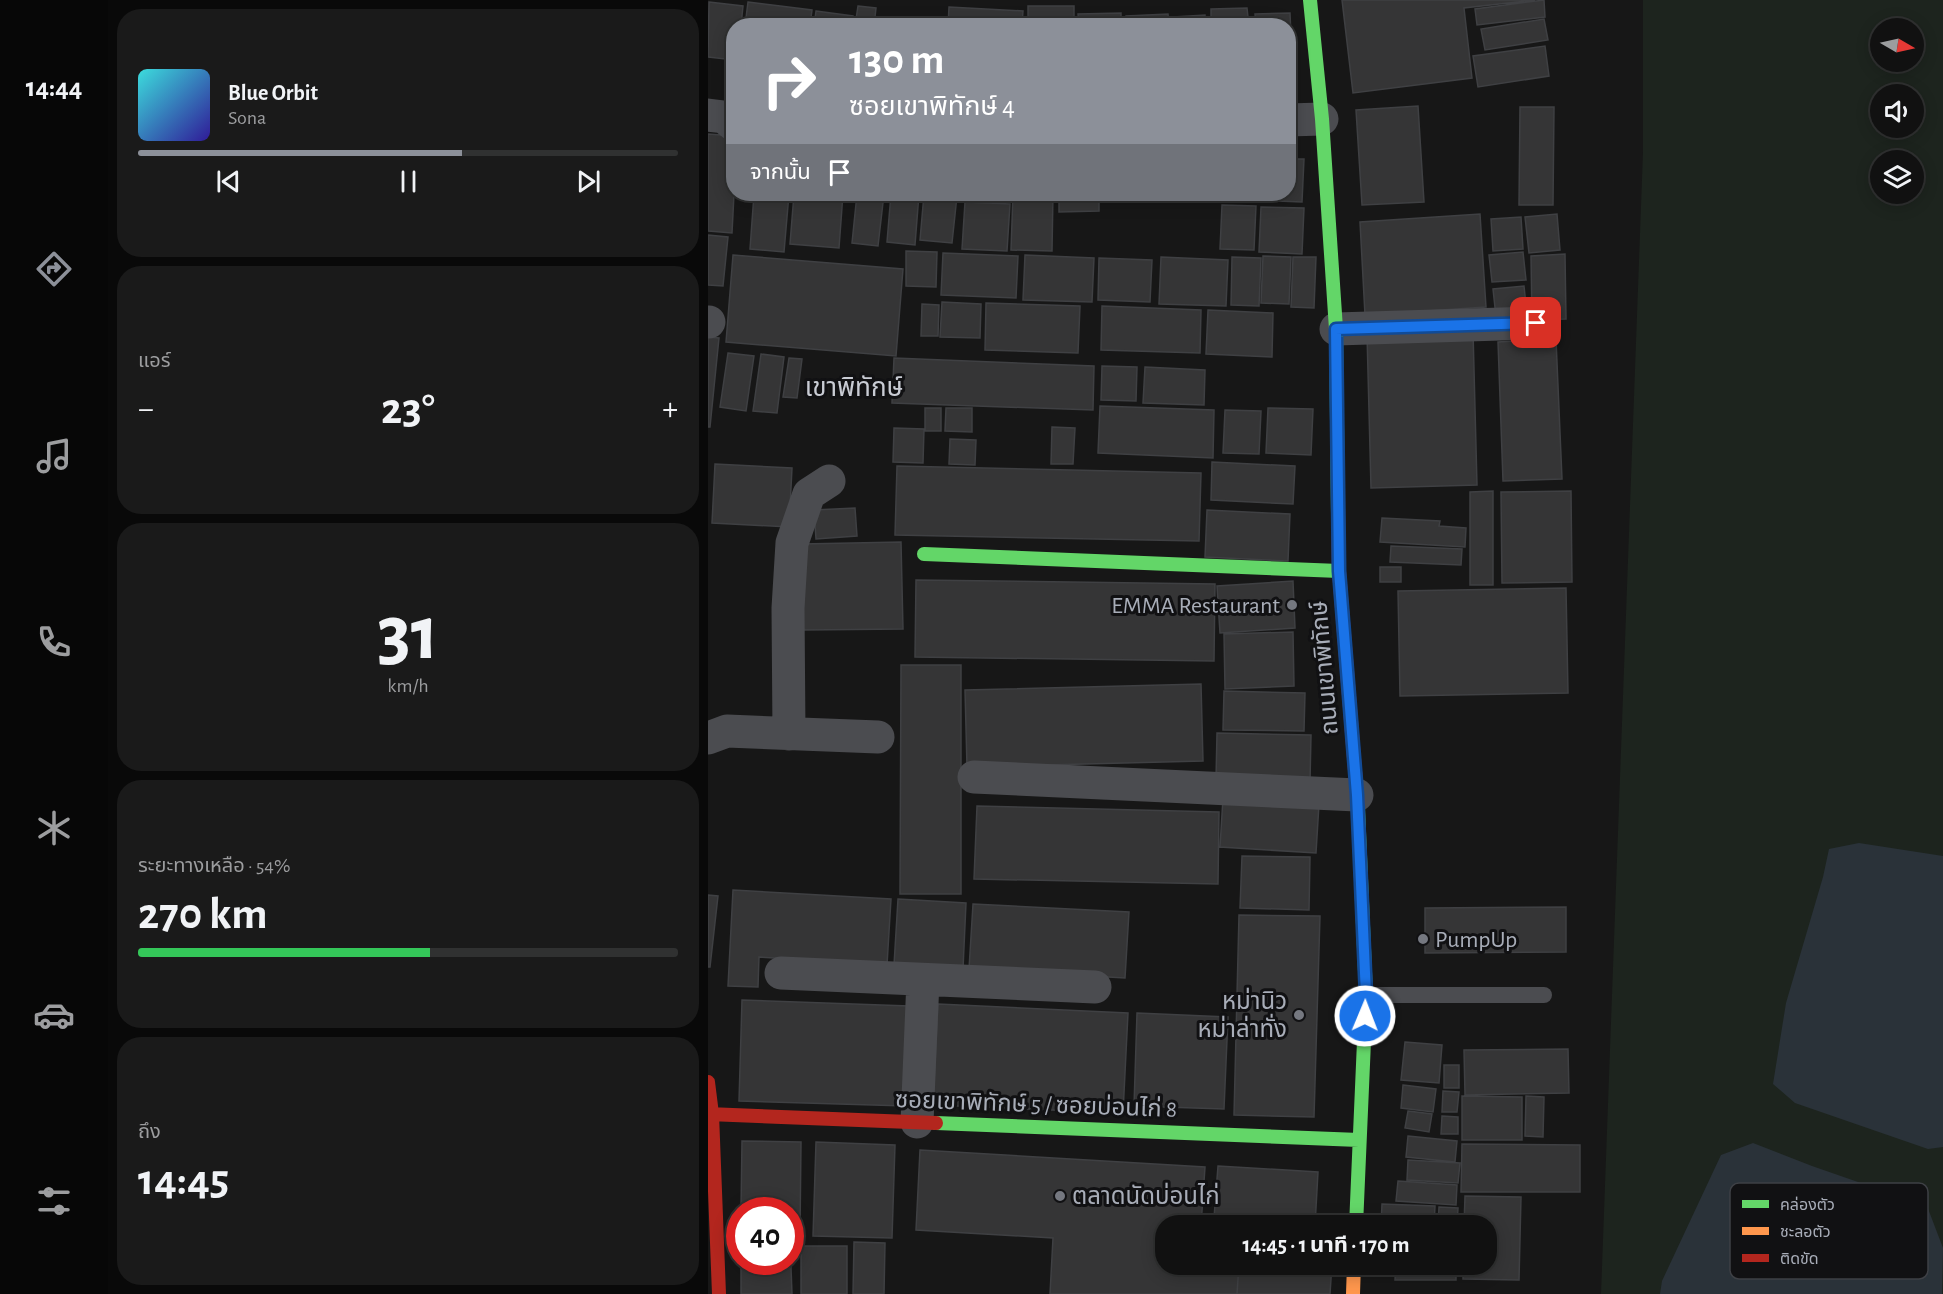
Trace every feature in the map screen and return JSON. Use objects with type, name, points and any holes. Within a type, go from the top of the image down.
[{"type":"street","name":"ถนนเขาพิทักษ์","points":[[1310,0],[1322,119],[1336,329],[1339,571],[1357,795],[1366,995],[1356,1215]]},
{"type":"street","points":[[708,115],[726,119]]},
{"type":"street","points":[[1296,120],[1322,119]]},
{"type":"street","points":[[1336,329],[1536,323]]},
{"type":"street","points":[[789,734],[788,608],[792,543],[809,494],[830,482]]},
{"type":"street","points":[[924,554],[1339,571]]},
{"type":"street","points":[[708,738],[727,731],[878,737]]},
{"type":"street","points":[[974,777],[1357,795]]},
{"type":"street","points":[[781,973],[1095,987]]},
{"type":"street","points":[[917,1122],[922,980]]},
{"type":"street","points":[[708,1082],[715,1282]]},
{"type":"street","name":"ซอยเขาพิทักษ์ 5 / ซอยบ่อนไก่ 8","points":[[710,1114],[1359,1140]]},
{"type":"street","points":[[1353,1294],[1354,1275]]},
{"type":"lane","points":[[1366,995],[1544,995]]},
{"type":"shaded area","points":[[1643,0],[1943,0],[1943,1294],[1601,1294],[1643,152]]},
{"type":"shaded area","points":[[1859,843],[1943,856],[1943,1147],[1928,1149],[1795,1103],[1773,1084],[1786,1003],[1829,849]]},
{"type":"shaded area","points":[[1753,1143],[1861,1183],[1730,1183],[1730,1279],[1928,1279],[1928,1209],[1943,1248],[1942,1294],[1660,1294],[1662,1281],[1721,1155]]},
{"type":"building","points":[[1342,0],[1535,0],[1464,8],[1472,78],[1353,93]]},
{"type":"building","points":[[1544,0],[1545,17],[1477,25],[1475,9]]},
{"type":"building","points":[[709,2],[743,6],[742,18],[726,18],[726,59],[708,57]]},
{"type":"building","points":[[748,2],[812,10],[811,18],[746,18]]},
{"type":"building","points":[[858,6],[876,8],[875,18],[856,18]]},
{"type":"building","points":[[1028,6],[1074,6],[1074,18],[1028,18]]},
{"type":"building","points":[[949,7],[1023,11],[1023,18],[948,18]]},
{"type":"building","points":[[1247,8],[1248,18],[1211,18],[1211,9]]},
{"type":"building","points":[[816,11],[853,16],[853,18],[815,18]]},
{"type":"building","points":[[1121,13],[1121,18],[1078,18],[1078,14]]},
{"type":"building","points":[[1290,13],[1290,18],[1255,18],[1255,14]]},
{"type":"building","points":[[1168,14],[1168,18],[1126,18],[1126,16]]},
{"type":"building","points":[[1205,15],[1205,18],[1173,18]]},
{"type":"building","points":[[1544,19],[1548,40],[1485,50],[1481,29]]},
{"type":"building","points":[[1545,46],[1549,76],[1478,87],[1473,56]]},
{"type":"building","points":[[1418,106],[1424,202],[1362,205],[1356,110]]},
{"type":"building","points":[[1520,107],[1554,107],[1553,205],[1519,205]]},
{"type":"building","points":[[708,134],[726,135],[726,201],[734,201],[732,233],[708,231]]},
{"type":"building","points":[[1296,159],[1304,159],[1302,202],[1276,201],[1296,201]]},
{"type":"building","points":[[753,201],[788,201],[784,252],[750,249]]},
{"type":"building","points":[[793,201],[842,201],[839,248],[790,244]]},
{"type":"building","points":[[856,201],[883,201],[878,246],[852,243]]},
{"type":"building","points":[[890,201],[918,201],[915,245],[887,242]]},
{"type":"building","points":[[923,201],[956,201],[952,243],[920,240]]},
{"type":"building","points":[[1013,201],[1053,201],[1052,251],[1011,250]]},
{"type":"building","points":[[1059,201],[1099,201],[1099,211],[1059,212]]},
{"type":"building","points":[[965,202],[1010,204],[1007,251],[962,249]]},
{"type":"building","points":[[1222,205],[1256,206],[1254,250],[1220,249]]},
{"type":"building","points":[[1261,207],[1304,208],[1302,254],[1259,252]]},
{"type":"building","points":[[1480,214],[1486,307],[1365,315],[1360,222]]},
{"type":"building","points":[[1557,214],[1560,250],[1529,253],[1525,217]]},
{"type":"building","points":[[1521,217],[1523,249],[1493,251],[1491,219]]},
{"type":"building","points":[[708,235],[728,237],[723,286],[708,285]]},
{"type":"building","points":[[906,251],[937,252],[936,287],[906,286]]},
{"type":"building","points":[[1523,252],[1526,280],[1492,282],[1489,255]]},
{"type":"building","points":[[943,253],[1018,256],[1016,298],[941,295]]},
{"type":"building","points":[[1565,254],[1566,319],[1532,320],[1531,256]]},
{"type":"building","points":[[733,255],[903,269],[896,356],[726,342]]},
{"type":"building","points":[[1025,255],[1094,258],[1092,302],[1023,300]]},
{"type":"building","points":[[1263,256],[1291,257],[1289,304],[1261,303]]},
{"type":"building","points":[[1161,257],[1228,260],[1226,306],[1159,304]]},
{"type":"building","points":[[1232,257],[1261,258],[1259,306],[1231,305]]},
{"type":"building","points":[[1293,257],[1316,257],[1314,308],[1291,307]]},
{"type":"building","points":[[1099,258],[1152,260],[1150,302],[1098,300]]},
{"type":"building","points":[[1524,286],[1527,314],[1496,317],[1493,289]]},
{"type":"building","points":[[942,302],[981,304],[980,338],[940,337]]},
{"type":"building","points":[[986,303],[1080,306],[1078,353],[985,350]]},
{"type":"building","points":[[922,304],[939,305],[938,336],[921,336]]},
{"type":"building","points":[[1102,306],[1201,310],[1200,353],[1101,350]]},
{"type":"building","points":[[1208,310],[1273,313],[1272,357],[1206,354]]},
{"type":"building","points":[[1473,331],[1477,485],[1371,488],[1367,334]]},
{"type":"building","points":[[708,337],[719,338],[710,427],[708,427]]},
{"type":"building","points":[[1556,339],[1562,479],[1503,481],[1498,342]]},
{"type":"building","points":[[728,353],[754,356],[746,411],[720,407]]},
{"type":"building","points":[[761,354],[784,357],[777,413],[753,411]]},
{"type":"building","points":[[789,358],[802,359],[797,398],[783,397]]},
{"type":"building","points":[[894,358],[1094,366],[1093,410],[892,403]]},
{"type":"building","points":[[1102,366],[1137,367],[1136,401],[1101,400]]},
{"type":"building","points":[[1145,367],[1205,370],[1204,405],[1143,403]]},
{"type":"building","points":[[1100,406],[1214,410],[1213,458],[1098,453]]},
{"type":"building","points":[[925,408],[941,408],[941,431],[925,431]]},
{"type":"building","points":[[946,408],[972,408],[972,432],[945,431]]},
{"type":"building","points":[[1268,408],[1313,409],[1311,455],[1266,453]]},
{"type":"building","points":[[1225,410],[1261,411],[1259,454],[1223,453]]},
{"type":"building","points":[[1052,427],[1075,428],[1073,464],[1051,464]]},
{"type":"building","points":[[894,428],[924,429],[923,463],[893,462]]},
{"type":"building","points":[[950,439],[976,440],[975,465],[949,464]]},
{"type":"building","points":[[1212,462],[1295,466],[1293,504],[1211,500]]},
{"type":"building","points":[[715,464],[792,468],[789,527],[712,523]]},
{"type":"building","points":[[897,466],[1201,473],[1199,541],[895,535]]},
{"type":"building","points":[[1493,491],[1493,585],[1470,585],[1470,492]]},
{"type":"building","points":[[1571,491],[1572,582],[1502,583],[1501,492]]},
{"type":"building","points":[[855,508],[857,536],[816,539],[814,510]]},
{"type":"building","points":[[1207,510],[1290,514],[1288,561],[1205,557]]},
{"type":"building","points":[[1382,518],[1440,521],[1439,526],[1466,528],[1465,547],[1380,542]]},
{"type":"building","points":[[901,542],[903,629],[803,630],[802,544]]},
{"type":"building","points":[[1391,546],[1462,549],[1461,565],[1390,562]]},
{"type":"building","points":[[1380,567],[1401,567],[1401,582],[1380,582]]},
{"type":"building","points":[[916,580],[1215,584],[1214,661],[915,657]]},
{"type":"building","points":[[1293,581],[1295,628],[1220,633],[1217,586]]},
{"type":"building","points":[[1566,588],[1568,693],[1400,696],[1398,591]]},
{"type":"building","points":[[1293,632],[1294,686],[1225,689],[1224,634]]},
{"type":"building","points":[[901,665],[961,665],[961,894],[900,894]]},
{"type":"building","points":[[1201,684],[1203,761],[967,767],[965,690]]},
{"type":"building","points":[[1224,691],[1305,693],[1304,731],[1223,730]]},
{"type":"building","points":[[1217,733],[1311,735],[1310,782],[1216,779]]},
{"type":"building","points":[[1223,798],[1319,804],[1316,853],[1220,847]]},
{"type":"building","points":[[977,806],[1219,812],[1218,884],[974,879]]},
{"type":"building","points":[[1242,856],[1310,857],[1309,910],[1240,908]]},
{"type":"building","points":[[733,890],[891,899],[887,965],[759,957],[758,987],[728,986]]},
{"type":"building","points":[[708,895],[718,896],[710,967],[708,967]]},
{"type":"building","points":[[898,899],[966,903],[963,969],[894,965]]},
{"type":"building","points":[[973,904],[1129,912],[1125,978],[969,969]]},
{"type":"building","points":[[1566,907],[1566,952],[1425,953],[1425,908]]},
{"type":"building","points":[[1239,915],[1320,916],[1314,1117],[1234,1115]]},
{"type":"building","points":[[742,1000],[909,1006],[906,1106],[739,1101]]},
{"type":"building","points":[[938,1004],[1128,1013],[1123,1113],[933,1105]]},
{"type":"building","points":[[1137,1013],[1228,1017],[1224,1109],[1134,1106]]},
{"type":"building","points":[[1405,1042],[1442,1045],[1439,1083],[1401,1080]]},
{"type":"building","points":[[1568,1049],[1569,1093],[1465,1095],[1464,1050]]},
{"type":"building","points":[[1444,1065],[1459,1065],[1459,1088],[1444,1088]]},
{"type":"building","points":[[1403,1085],[1436,1089],[1433,1112],[1401,1108]]},
{"type":"building","points":[[1443,1091],[1459,1092],[1457,1112],[1442,1112]]},
{"type":"building","points":[[1462,1096],[1522,1097],[1522,1140],[1462,1140]]},
{"type":"building","points":[[1526,1096],[1544,1097],[1543,1137],[1525,1136]]},
{"type":"building","points":[[1408,1111],[1432,1114],[1429,1132],[1405,1128]]},
{"type":"building","points":[[1442,1116],[1458,1117],[1458,1134],[1441,1134]]},
{"type":"building","points":[[1408,1136],[1457,1141],[1455,1162],[1406,1157]]},
{"type":"building","points":[[742,1141],[801,1142],[800,1197],[741,1197]]},
{"type":"building","points":[[816,1142],[895,1145],[892,1238],[813,1236]]},
{"type":"building","points":[[1462,1144],[1580,1145],[1580,1192],[1461,1192]]},
{"type":"building","name":"ตลาดนัดบ่อนไก่","points":[[920,1150],[1205,1167],[1202,1215],[1155,1215],[1155,1275],[1238,1275],[1237,1294],[1050,1294],[1053,1238],[916,1230]]},
{"type":"building","points":[[1408,1160],[1460,1163],[1458,1183],[1407,1180]]},
{"type":"building","points":[[1218,1166],[1318,1172],[1316,1215],[1214,1215]]},
{"type":"building","points":[[1398,1181],[1457,1185],[1456,1205],[1396,1201]]},
{"type":"building","points":[[1465,1196],[1521,1197],[1519,1280],[1463,1279],[1463,1275],[1497,1275],[1497,1215],[1464,1215]]},
{"type":"building","points":[[1382,1204],[1435,1206],[1435,1215],[1381,1215]]},
{"type":"building","points":[[1439,1207],[1458,1208],[1458,1215],[1439,1215]]},
{"type":"building","points":[[854,1242],[885,1243],[884,1294],[853,1294]]},
{"type":"building","points":[[804,1246],[847,1246],[847,1294],[801,1294],[801,1275],[804,1275]]},
{"type":"building","points":[[741,1275],[791,1275],[792,1294],[741,1294]]},
{"type":"building","points":[[1238,1275],[1331,1275],[1330,1294],[1237,1294]]},
{"type":"building","points":[[1395,1275],[1456,1275],[1456,1280],[1395,1280]]},
{"type":"traffic: fast","points":[[1310,0],[1322,119],[1336,329],[1338,514]]},
{"type":"traffic: fast","points":[[924,554],[1339,571]]},
{"type":"traffic: fast","points":[[1356,1215],[1366,995],[1358,808]]},
{"type":"traffic: fast","points":[[936,1123],[1359,1140]]},
{"type":"traffic: slow","points":[[1353,1294],[1354,1275]]},
{"type":"traffic: jam","points":[[1338,514],[1339,571],[1358,808]]},
{"type":"traffic: jam","points":[[708,1082],[712,1114],[719,1294]]},
{"type":"traffic: jam","points":[[708,1114],[936,1123]]},
{"type":"place","name":"EMMA Restaurant","points":[[1292,605]]},
{"type":"place","name":"PumpUp","points":[[1423,939]]},
{"type":"place","name":"หม่านิว หม่าล่าทั่ง","points":[[1299,1015]]},
{"type":"place","name":"ตลาดนัดบ่อนไก่","points":[[1060,1196]]},
{"type":"district","name":"เขาพิทักษ์","points":[[854,387]]},
{"type":"route","points":[[1365,1016],[1357,795],[1339,571],[1336,329],[1536,323]]}]
